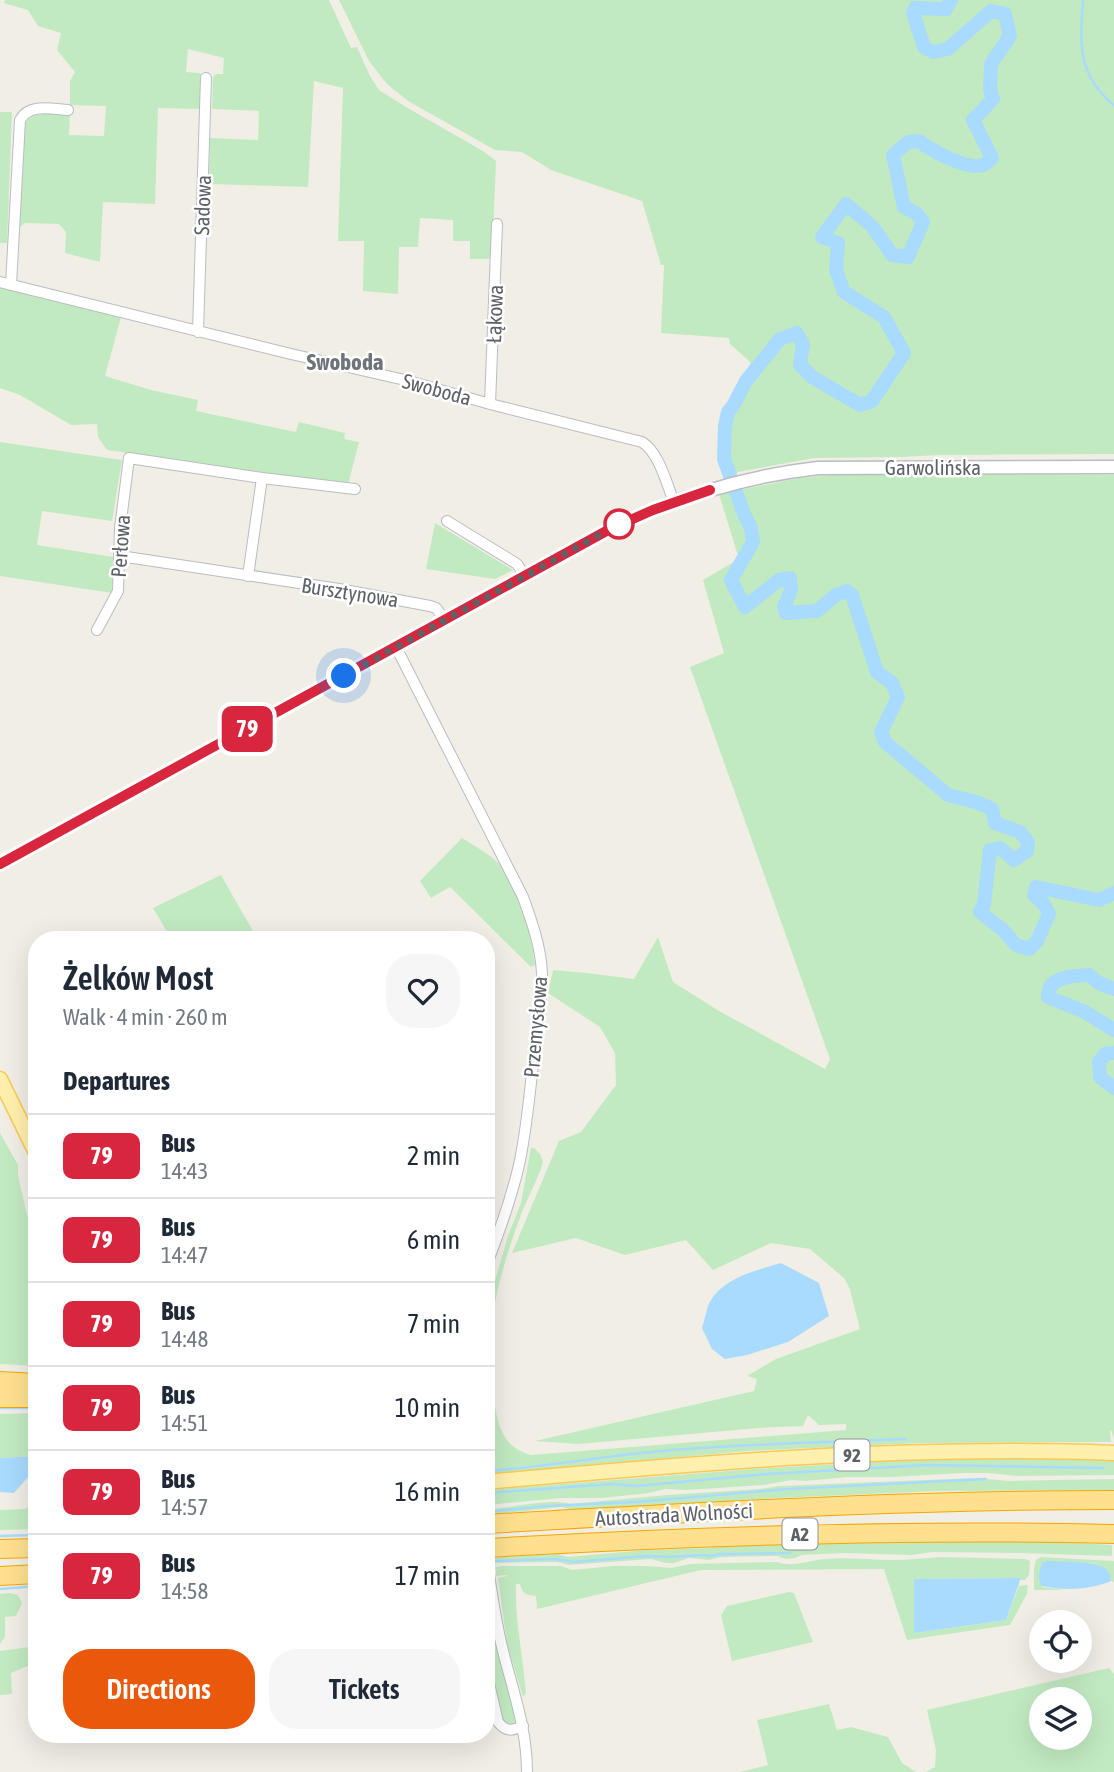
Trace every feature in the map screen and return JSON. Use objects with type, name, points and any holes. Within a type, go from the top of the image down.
[{"type":"highway","points":[[0,1381],[28,1383]]},
{"type":"highway","points":[[0,1398],[28,1398]]},
{"type":"highway","name":"Autostrada Wolności","points":[[495,1524],[923,1502],[1114,1500]]},
{"type":"highway","name":"Autostrada Wolności","points":[[495,1548],[668,1538],[835,1533],[951,1531],[1114,1534]]},
{"type":"highway","points":[[0,1549],[28,1548]]},
{"type":"highway","points":[[0,1576],[28,1574]]},
{"type":"main road","name":"Garwolińska","points":[[0,864],[610,529],[674,502],[752,479],[818,468],[1114,467]]},
{"type":"main road","points":[[0,1079],[28,1137]]},
{"type":"main road","name":"92","points":[[495,1481],[900,1453],[1024,1450],[1114,1453]]},
{"type":"street","name":"Sadowa","points":[[198,332],[206,78]]},
{"type":"street","points":[[5,283],[20,120],[27,111],[33,109],[68,110]]},
{"type":"street","name":"Łąkowa","points":[[490,404],[497,224]]},
{"type":"street","name":"Swoboda","points":[[5,283],[198,332],[405,380],[629,438],[646,444],[654,454],[674,502]]},
{"type":"street","name":"Perłowa","points":[[97,630],[118,591],[120,528],[129,458],[262,478]]},
{"type":"street","points":[[248,576],[262,478],[355,489]]},
{"type":"street","points":[[447,521],[517,564],[525,576]]},
{"type":"street","name":"Bursztynowa","points":[[120,556],[339,589],[430,606],[436,608],[445,620]]},
{"type":"street","name":"Przemysłowa","points":[[396,647],[523,897],[538,948],[542,974],[525,1133],[513,1188],[495,1231]]},
{"type":"street","points":[[495,1609],[499,1636],[523,1726],[527,1772]]},
{"type":"street","points":[[495,1709],[503,1729],[513,1731],[523,1726]]},
{"type":"green space","points":[[5,0],[329,0],[351,48],[357,47],[379,90],[496,161],[492,259],[470,259],[470,241],[453,241],[453,220],[420,218],[418,247],[399,247],[398,294],[363,291],[364,241],[338,241],[343,88],[314,81],[308,187],[209,184],[210,138],[258,140],[259,111],[212,109],[213,77],[223,74],[224,58],[188,49],[186,72],[200,73],[203,77],[202,109],[158,108],[155,204],[103,202],[100,262],[65,253],[66,232],[59,224],[25,223],[20,227],[24,116],[29,112],[70,114],[69,135],[104,136],[106,106],[70,105],[70,81],[75,72],[57,50],[61,33],[38,26],[28,10],[4,3]]},
{"type":"green space","points":[[339,0],[1114,0],[1114,454],[814,458],[738,472],[734,475],[728,448],[729,427],[741,398],[758,372],[730,344],[729,338],[661,333],[664,265],[661,265],[642,201],[551,170],[522,152],[495,150],[408,101],[387,84],[369,61]]},
{"type":"green space","points":[[0,112],[12,112],[7,243],[0,243]]},
{"type":"green space","points":[[0,287],[121,317],[105,376],[198,400],[196,411],[296,432],[299,422],[345,433],[344,439],[359,442],[348,485],[107,450],[98,437],[97,424],[71,425],[20,395],[0,388]]},
{"type":"green space","points":[[0,442],[122,460],[112,521],[42,511],[37,545],[113,557],[112,593],[0,576]]},
{"type":"green space","points":[[844,474],[1114,475],[1114,1439],[1110,1430],[1111,1442],[921,1443],[748,1451],[495,1473],[495,1407],[505,1437],[515,1448],[531,1455],[846,1430],[846,1424],[819,1425],[808,1415],[803,1426],[578,1444],[535,1441],[754,1391],[757,1379],[747,1376],[776,1359],[860,1329],[845,1279],[810,1249],[771,1243],[713,1270],[686,1240],[625,1255],[576,1238],[512,1253],[559,1141],[581,1132],[616,1085],[615,1053],[600,1027],[548,993],[553,970],[634,979],[658,937],[673,982],[719,1011],[825,1069],[830,1059],[690,667],[724,653],[703,580],[739,559],[719,494],[799,478]]},
{"type":"green space","points":[[435,523],[513,570],[495,579],[426,569]]},
{"type":"green space","points":[[462,838],[484,851],[502,867],[516,889],[525,914],[535,965],[531,967],[450,887],[431,898],[420,881]]},
{"type":"green space","points":[[221,875],[253,931],[167,931],[153,908]]},
{"type":"green space","points":[[0,1133],[18,1165],[18,1176],[28,1216],[28,1366],[0,1364]]},
{"type":"green space","points":[[531,1148],[534,1148],[543,1162],[522,1212],[495,1303],[495,1281],[521,1203]]},
{"type":"green space","points":[[28,1413],[28,1456],[0,1458],[0,1414]]},
{"type":"green space","points":[[1075,1458],[1114,1461],[1114,1475],[1017,1476],[965,1473],[847,1477],[495,1504],[495,1489],[753,1469],[926,1459]]},
{"type":"green space","points":[[975,1478],[1009,1481],[1114,1479],[1114,1490],[938,1491],[572,1510],[562,1507],[495,1514],[495,1509],[541,1503],[570,1504],[779,1486]]},
{"type":"green space","points":[[28,1507],[28,1529],[0,1530],[0,1510]]},
{"type":"green space","points":[[967,1540],[1059,1542],[1112,1545],[1112,1556],[932,1552],[911,1555],[802,1555],[786,1559],[777,1556],[721,1557],[709,1560],[689,1558],[674,1563],[651,1559],[569,1565],[557,1562],[495,1563],[495,1558],[558,1554],[568,1557],[647,1550],[802,1543]]},
{"type":"green space","points":[[941,1557],[1030,1561],[1029,1575],[1025,1580],[915,1579],[914,1633],[1006,1620],[1019,1586],[1028,1585],[1027,1594],[1010,1625],[907,1640],[884,1569],[701,1570],[537,1609],[536,1596],[525,1593],[520,1584],[516,1584],[526,1693],[523,1697],[507,1643],[498,1578],[507,1575],[496,1576],[498,1569],[495,1569],[502,1566],[561,1566],[572,1570],[614,1566],[671,1568],[690,1564],[789,1564],[833,1558],[891,1560]]},
{"type":"green space","points":[[1041,1557],[1114,1561],[1114,1582],[1100,1566],[1069,1563],[1042,1587],[1064,1590],[1034,1590],[1034,1567],[1036,1560]]},
{"type":"green space","points":[[794,1593],[813,1642],[732,1661],[721,1615],[727,1606]]},
{"type":"green space","points":[[0,1594],[18,1595],[22,1603],[16,1616],[5,1617],[5,1637],[0,1644]]},
{"type":"green space","points":[[495,1637],[518,1716],[512,1725],[509,1725],[500,1716],[495,1691]]},
{"type":"green space","points":[[28,1647],[28,1666],[11,1673],[12,1694],[0,1695],[0,1651]]},
{"type":"green space","points":[[1109,1668],[1114,1674],[1114,1772],[926,1772],[935,1767],[936,1750],[927,1710]]},
{"type":"green space","points":[[829,1704],[837,1730],[851,1727],[888,1737],[902,1763],[916,1772],[740,1772],[768,1765],[757,1720]]},
{"type":"water","points":[[781,1263],[819,1283],[829,1316],[788,1342],[725,1359],[712,1349],[702,1328],[708,1306],[714,1296],[730,1282]]},
{"type":"water","points":[[28,1456],[28,1477],[14,1493],[0,1492],[0,1458]]},
{"type":"water","points":[[1047,1561],[1096,1565],[1107,1570],[1111,1581],[1077,1589],[1042,1586],[1039,1572],[1042,1563]]},
{"type":"water","points":[[1021,1578],[1006,1620],[914,1633],[914,1579]]},
{"type":"waterway","points":[[951,0],[946,9],[915,8],[913,13],[924,47],[933,52],[948,49],[991,11],[1005,14],[1010,36],[991,64],[990,90],[993,99],[973,120],[992,158],[983,165],[969,165],[940,154],[919,141],[908,142],[893,155],[904,207],[917,214],[923,222],[908,257],[892,255],[873,227],[846,204],[822,237],[838,243],[836,270],[844,292],[884,317],[904,353],[872,401],[860,405],[812,377],[800,365],[803,344],[797,333],[780,339],[746,381],[728,412],[724,459],[751,528],[753,542],[731,580],[745,607],[779,580],[790,578],[791,590],[784,607],[786,613],[817,611],[836,595],[847,591],[852,595],[877,672],[892,683],[898,697],[881,732],[885,742],[948,795],[992,809],[995,823],[1020,832],[1028,842],[1027,851],[1014,860],[1000,848],[990,850],[984,904],[980,912],[1003,930],[1016,945],[1029,949],[1037,941],[1049,914],[1044,904],[1034,895],[1036,887],[1099,900],[1114,893]]},
{"type":"waterway","points":[[1083,0],[1081,30],[1087,70],[1102,94],[1114,105]]},
{"type":"waterway","points":[[1114,989],[1089,975],[1076,976],[1057,981],[1049,990],[1048,997],[1085,1012],[1114,1030]]},
{"type":"waterway","points":[[1114,1053],[1105,1054],[1099,1062],[1100,1077],[1114,1088]]},
{"type":"waterway","points":[[0,1408],[28,1408]]},
{"type":"waterway","points":[[495,1470],[639,1453],[906,1439]]},
{"type":"waterway","points":[[495,1492],[613,1484],[636,1486],[768,1474],[927,1465],[1103,1468]]},
{"type":"waterway","points":[[495,1511],[788,1489],[986,1479]]},
{"type":"waterway","points":[[0,1536],[28,1535]]},
{"type":"waterway","points":[[495,1561],[556,1559],[573,1562],[646,1556],[790,1553]]},
{"type":"waterway","points":[[0,1589],[28,1587]]},
{"type":"bus line","name":"79","points":[[0,864],[610,529],[632,518],[710,490]]},
{"type":"district","name":"Swoboda","points":[[345,362]]},
{"type":"route","points":[[344,676],[619,524]]}]
